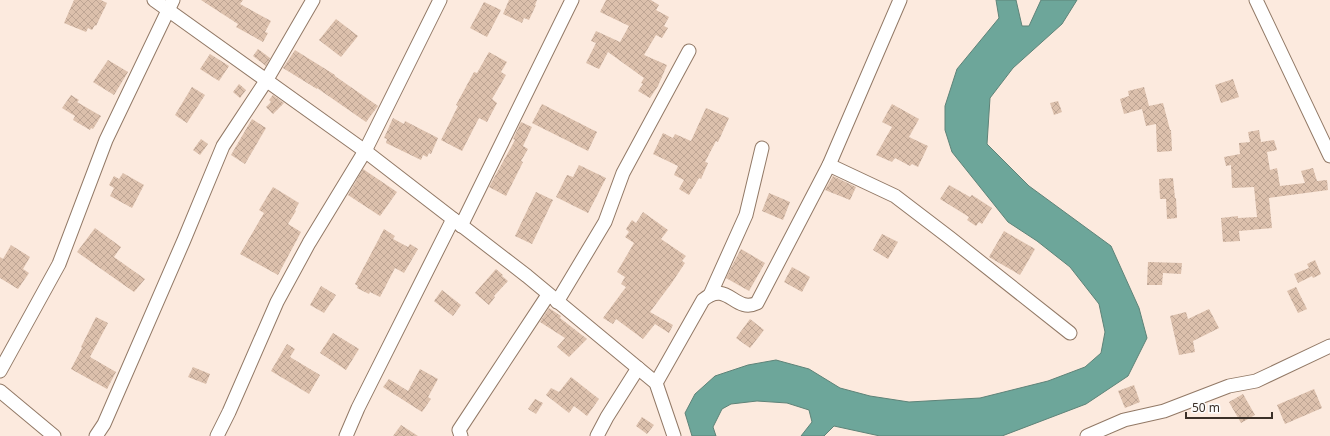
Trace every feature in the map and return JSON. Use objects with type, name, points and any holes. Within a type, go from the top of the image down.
[{"type":"street","points":[[154,0],[170,5],[266,81],[365,151],[527,276],[552,299],[656,383],[674,436]]},
{"type":"street","points":[[96,436],[104,424],[223,146],[266,81],[313,0]]},
{"type":"street","points":[[217,436],[277,302],[309,243],[365,151],[440,0]]},
{"type":"street","points":[[346,436],[358,408],[457,223],[572,0]]},
{"type":"street","points":[[656,383],[703,300],[710,295],[718,293],[728,296],[741,305],[750,307],[757,303],[829,165],[900,0]]},
{"type":"street","points":[[1256,0],[1330,156]]},
{"type":"street","points":[[0,372],[59,264],[106,140],[170,5]]},
{"type":"street","points":[[461,436],[459,430],[605,222],[623,173],[688,51]]},
{"type":"street","points":[[710,295],[746,215],[762,148]]},
{"type":"street","points":[[829,165],[895,196],[1070,333]]},
{"type":"street","points":[[1087,436],[1124,420],[1164,411],[1229,386],[1256,380],[1330,346]]},
{"type":"street","points":[[597,436],[607,417],[638,368]]},
{"type":"street","points":[[0,391],[54,436]]},
{"type":"water","points":[[996,0],[1016,0],[1022,26],[1029,26],[1041,0],[1077,0],[1062,24],[1013,68],[990,98],[987,144],[1029,186],[1111,246],[1139,308],[1147,338],[1128,376],[1086,404],[1002,436],[880,436],[834,426],[824,436],[801,436],[812,422],[809,410],[787,403],[757,401],[731,404],[722,409],[713,427],[716,436],[692,436],[685,413],[695,394],[715,376],[748,365],[776,360],[809,369],[840,388],[870,396],[909,402],[980,398],[1048,381],[1085,367],[1101,353],[1105,332],[1099,304],[1070,267],[1037,241],[1008,222],[952,152],[945,130],[945,106],[957,69],[999,18]]},
{"type":"building","points":[[74,0],[101,0],[107,3],[96,26],[95,25],[92,30],[88,28],[86,32],[64,23]]},
{"type":"building","points":[[201,0],[243,0],[240,4],[271,21],[265,32],[268,33],[263,42],[236,27],[238,24]]},
{"type":"building","points":[[509,0],[537,0],[529,20],[524,18],[522,23],[503,14]]},
{"type":"building","points":[[606,0],[651,0],[659,5],[656,10],[669,17],[664,26],[668,28],[662,38],[656,35],[644,55],[667,65],[658,86],[650,98],[638,91],[643,84],[641,83],[644,78],[608,52],[599,69],[586,63],[596,43],[591,41],[596,31],[620,42],[629,26],[600,12]]},
{"type":"building","points":[[484,2],[501,10],[487,37],[470,28]]},
{"type":"building","points":[[336,19],[358,36],[341,57],[319,40]]},
{"type":"building","points":[[258,49],[270,58],[266,66],[253,56]]},
{"type":"building","points":[[295,50],[335,75],[378,106],[366,122],[317,88],[283,68]]},
{"type":"building","points":[[489,52],[507,62],[501,72],[506,75],[492,99],[497,103],[487,122],[479,118],[462,151],[441,140],[458,106],[456,105],[474,72],[477,73]]},
{"type":"building","points":[[210,54],[229,66],[219,81],[200,69]]},
{"type":"building","points":[[108,60],[128,72],[114,95],[93,82]]},
{"type":"building","points":[[1233,79],[1239,97],[1221,103],[1215,85]]},
{"type":"building","points":[[239,84],[246,90],[240,98],[233,92]]},
{"type":"building","points":[[192,87],[205,95],[187,123],[175,115]]},
{"type":"building","points":[[1144,87],[1149,106],[1163,103],[1171,130],[1172,151],[1157,152],[1156,124],[1146,126],[1142,109],[1124,114],[1120,99],[1129,96],[1128,91]]},
{"type":"building","points":[[71,95],[79,100],[77,102],[101,116],[93,129],[91,128],[90,130],[73,120],[75,116],[62,108]]},
{"type":"building","points":[[273,95],[284,103],[273,114],[266,107],[271,102],[269,100]]},
{"type":"building","points":[[1058,101],[1062,112],[1054,115],[1050,103]]},
{"type":"building","points":[[542,104],[597,132],[588,151],[532,123]]},
{"type":"building","points":[[892,104],[919,119],[909,137],[928,146],[918,167],[912,164],[910,166],[895,158],[892,162],[876,155],[892,127],[882,122]]},
{"type":"building","points":[[706,108],[729,118],[718,142],[716,141],[705,162],[708,163],[701,179],[699,178],[689,195],[679,189],[684,180],[674,175],[678,166],[653,154],[663,133],[673,138],[675,134],[691,141]]},
{"type":"building","points":[[393,118],[404,124],[405,121],[438,138],[431,154],[429,153],[427,157],[423,155],[421,160],[386,143],[387,139],[384,138]]},
{"type":"building","points":[[252,119],[266,128],[245,164],[231,155]]},
{"type":"building","points":[[521,122],[532,127],[523,146],[528,149],[521,161],[523,162],[506,196],[489,187],[515,140],[513,139]]},
{"type":"building","points":[[1259,130],[1261,142],[1274,140],[1277,150],[1267,152],[1270,170],[1277,168],[1280,186],[1305,183],[1301,171],[1313,168],[1317,181],[1327,180],[1328,190],[1269,198],[1272,228],[1239,231],[1240,241],[1223,242],[1221,218],[1238,216],[1238,218],[1257,217],[1254,187],[1232,188],[1231,165],[1226,166],[1224,157],[1240,154],[1239,143],[1250,142],[1248,132]]},
{"type":"building","points":[[201,139],[208,144],[200,155],[193,150]]},
{"type":"building","points":[[579,165],[606,178],[588,213],[556,197],[567,175],[573,177]]},
{"type":"building","points":[[363,169],[397,192],[380,216],[348,195]]},
{"type":"building","points":[[123,173],[144,185],[132,208],[110,196],[114,188],[109,185],[114,176],[119,179]]},
{"type":"building","points":[[833,176],[856,187],[850,200],[825,190]]},
{"type":"building","points":[[1173,178],[1177,218],[1167,219],[1166,199],[1160,199],[1159,179]]},
{"type":"building","points":[[949,185],[970,197],[972,195],[992,208],[982,224],[979,222],[976,226],[967,220],[969,217],[940,199]]},
{"type":"building","points":[[273,187],[299,203],[288,224],[301,232],[278,275],[240,254],[264,213],[259,210]]},
{"type":"building","points":[[536,192],[553,200],[532,244],[515,236]]},
{"type":"building","points":[[769,193],[790,202],[783,220],[762,211]]},
{"type":"building","points":[[643,212],[668,230],[661,239],[686,256],[682,261],[685,263],[650,312],[673,325],[669,333],[655,324],[643,339],[616,319],[613,324],[603,318],[626,287],[621,284],[625,277],[617,272],[634,243],[625,237],[629,232],[626,229],[632,220],[636,223]]},
{"type":"building","points":[[95,228],[121,247],[114,257],[145,279],[134,292],[77,252]]},
{"type":"building","points":[[384,229],[395,236],[393,239],[408,247],[410,244],[418,249],[404,273],[395,268],[380,297],[370,292],[369,294],[357,288],[358,286],[355,284]]},
{"type":"building","points":[[1004,231],[1035,249],[1020,275],[989,257]]},
{"type":"building","points":[[882,234],[898,242],[888,259],[873,250]]},
{"type":"building","points":[[11,245],[30,257],[23,269],[29,273],[18,289],[0,278],[0,257],[3,259]]},
{"type":"building","points":[[741,249],[765,263],[749,291],[726,278]]},
{"type":"building","points":[[1315,260],[1321,274],[1313,278],[1312,276],[1298,283],[1294,274],[1309,268],[1307,264]]},
{"type":"building","points":[[1148,262],[1182,263],[1181,274],[1163,273],[1162,285],[1147,285]]},
{"type":"building","points":[[792,267],[810,277],[802,292],[784,282]]},
{"type":"building","points":[[496,269],[508,281],[494,296],[495,297],[489,305],[475,293]]},
{"type":"building","points":[[321,286],[336,295],[324,313],[310,305]]},
{"type":"building","points":[[1296,287],[1307,309],[1298,313],[1287,291]]},
{"type":"building","points":[[442,290],[461,305],[453,316],[434,301]]},
{"type":"building","points":[[549,308],[561,316],[560,318],[587,339],[569,357],[557,347],[565,338],[540,322]]},
{"type":"building","points":[[1209,309],[1219,328],[1193,341],[1195,352],[1179,355],[1170,316],[1186,312],[1188,319]]},
{"type":"building","points":[[96,317],[108,323],[90,357],[116,372],[107,389],[71,369]]},
{"type":"building","points":[[750,319],[764,330],[750,348],[736,338]]},
{"type":"building","points":[[333,333],[359,349],[346,370],[320,353]]},
{"type":"building","points":[[287,344],[295,349],[290,357],[320,375],[309,394],[271,371]]},
{"type":"building","points":[[193,367],[210,374],[206,384],[188,377]]},
{"type":"building","points":[[420,369],[438,379],[428,397],[431,399],[422,412],[383,387],[389,379],[408,391]]},
{"type":"building","points":[[571,377],[599,399],[587,416],[574,406],[569,413],[546,395],[551,388],[559,392]]},
{"type":"building","points":[[1134,385],[1140,402],[1125,408],[1118,391]]},
{"type":"building","points":[[1314,389],[1322,408],[1285,424],[1277,405]]},
{"type":"building","points":[[1243,394],[1255,415],[1241,423],[1229,402]]},
{"type":"building","points":[[535,399],[543,403],[536,414],[528,409]]},
{"type":"building","points":[[642,417],[654,425],[647,434],[636,426]]},
{"type":"building","points":[[401,425],[418,436],[393,436]]}]
